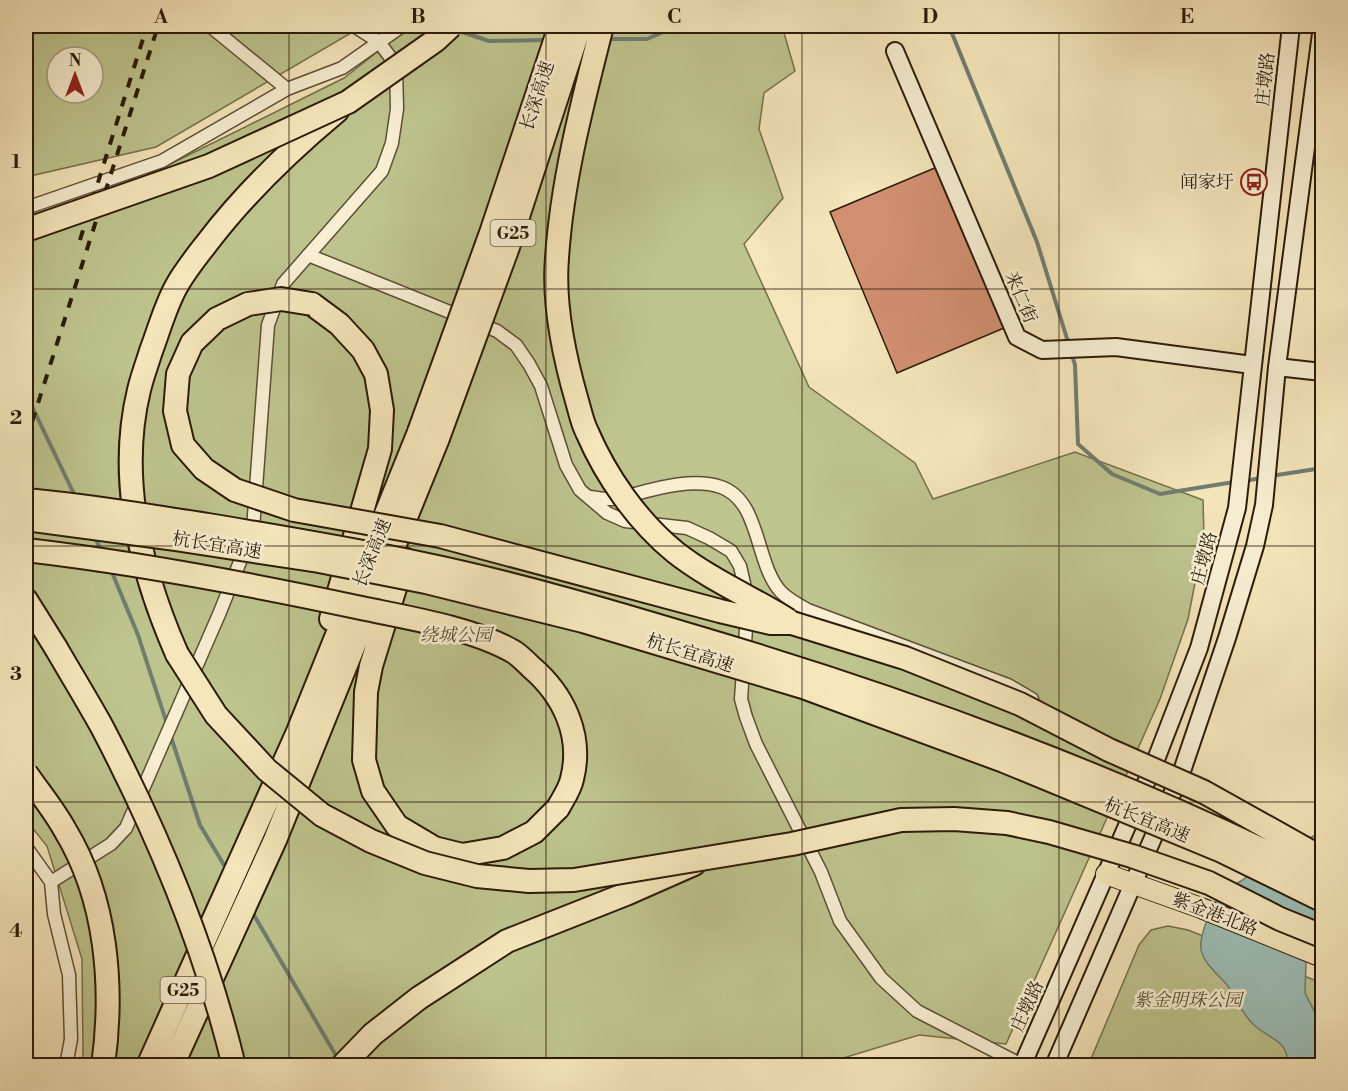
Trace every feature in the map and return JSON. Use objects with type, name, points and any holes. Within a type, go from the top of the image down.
[{"type":"highway","points":[[451,26],[436,40],[348,102],[278,162],[222,223],[176,287],[162,319],[139,390],[133,428],[130,476],[135,521],[144,565],[160,616],[177,654],[216,715],[267,770],[322,815],[371,841],[425,863],[477,876],[529,881],[574,880],[792,844],[902,820],[954,819],[1007,823],[1049,832],[1121,853],[1209,884],[1280,919],[1320,949]]},
{"type":"highway","name":"长深高速","points":[[148,1065],[430,442],[491,233],[560,26]]},
{"type":"highway","name":"长深高速","points":[[172,1065],[275,840],[508,247],[580,26]]},
{"type":"highway","points":[[602,26],[585,95],[563,205],[556,260],[559,318],[569,375],[586,430],[615,484],[643,521],[675,552],[792,622],[905,658],[1020,704],[1109,750],[1204,792],[1323,858]]},
{"type":"highway","points":[[26,230],[209,166],[348,102]]},
{"type":"highway","points":[[297,734],[380,449],[382,410],[376,374],[363,350],[339,324],[312,304],[281,298],[248,304],[217,319],[192,343],[178,374],[175,411],[183,445],[204,468],[235,490],[294,510],[440,536],[720,611],[771,623],[792,622]]},
{"type":"highway","points":[[26,550],[83,557],[308,596],[425,622],[477,637],[514,652],[538,672],[558,695],[572,724],[576,751],[572,781],[558,808],[534,832],[503,848],[462,855],[434,848],[397,826],[373,791],[364,760],[366,692],[371,666],[417,517],[430,442]]},
{"type":"highway","name":"杭长宜高速","points":[[26,500],[328,545],[427,564],[605,609],[812,671],[928,711],[1156,802],[1323,879]]},
{"type":"highway","name":"杭长宜高速","points":[[26,519],[330,563],[426,582],[583,621],[803,687],[1004,760],[1222,851],[1323,900]]},
{"type":"highway","points":[[26,600],[102,727],[143,814],[181,900],[234,1065]]},
{"type":"highway","points":[[26,773],[65,830],[82,863],[98,909],[106,962],[108,1017],[103,1065]]},
{"type":"highway","points":[[342,1065],[373,1034],[419,998],[507,941],[626,894],[712,856]]},
{"type":"main road","name":"庄墩路","points":[[1022,1065],[1155,762],[1199,648],[1237,507],[1291,26]]},
{"type":"main road","points":[[1054,1065],[1182,771],[1227,639],[1255,546],[1264,505],[1277,367],[1322,26]]},
{"type":"main road","name":"来仁街","points":[[895,51],[1017,337],[1042,350],[1116,347],[1252,365]]},
{"type":"main road","points":[[1277,367],[1323,372]]},
{"type":"main road","points":[[1155,762],[1182,771],[1323,850]]},
{"type":"main road","name":"紫金港北路","points":[[1106,874],[1320,949]]},
{"type":"street","points":[[210,26],[287,89]]},
{"type":"street","points":[[51,882],[111,844],[126,828],[253,529],[268,325],[283,284],[381,171],[392,143],[397,109],[396,65],[379,42],[354,26]]},
{"type":"street","points":[[26,208],[162,161],[287,89],[342,68],[402,26]]},
{"type":"street","points":[[308,255],[497,331],[516,345],[530,364],[540,386],[566,465],[580,490],[607,513],[625,521],[687,528],[731,551],[740,566],[748,601],[741,699],[746,717],[756,744],[821,872],[840,921],[881,978],[917,1011],[1022,1065]]},
{"type":"street","points":[[589,497],[610,500],[661,488],[699,484],[722,488],[737,497],[747,511],[770,576],[781,592],[792,601],[808,610],[1008,685],[1085,733],[1155,762]]},
{"type":"street","points":[[26,847],[51,882],[54,914],[69,975],[71,1039],[66,1065]]},
{"type":"green space","points":[[26,26],[363,26],[156,147],[26,177]]},
{"type":"green space","name":"绕城公园","points":[[410,26],[782,26],[795,71],[764,93],[759,129],[783,198],[744,244],[809,387],[915,463],[933,499],[1075,452],[1203,500],[1204,537],[1188,619],[1160,699],[1006,1044],[919,1035],[817,1066],[80,1065],[83,1055],[82,959],[47,846],[26,820],[26,217],[128,185],[344,78]]},
{"type":"green space","name":"紫金明珠公园","points":[[1168,926],[1188,930],[1322,983],[1322,1065],[1088,1066],[1139,945],[1151,930]]},
{"type":"water","points":[[1322,831],[1322,896],[1313,924],[1306,961],[1305,993],[1322,1026],[1322,1065],[1288,1065],[1282,1045],[1261,1031],[1247,1017],[1227,985],[1205,959],[1201,943],[1210,912],[1224,892]]},
{"type":"building","points":[[937,167],[1004,328],[897,373],[830,212]]},
{"type":"waterway","points":[[607,39],[647,39],[677,26]]},
{"type":"waterway","points":[[949,26],[1037,242],[1069,345]]},
{"type":"waterway","points":[[456,30],[489,41],[546,40]]},
{"type":"waterway","points":[[1071,352],[1075,365],[1078,444],[1112,474],[1160,494],[1234,482]]},
{"type":"waterway","points":[[26,394],[75,496]]},
{"type":"waterway","points":[[1271,476],[1322,468]]},
{"type":"waterway","points":[[1245,481],[1261,478]]},
{"type":"waterway","points":[[94,535],[102,553]]},
{"type":"waterway","points":[[111,570],[138,635],[167,724]]},
{"type":"waterway","points":[[170,734],[200,825],[227,870]]},
{"type":"waterway","points":[[251,910],[338,1059]]},
{"type":"railway","points":[[80,240],[147,26]]},
{"type":"railway","points":[[26,441],[158,26]]},
{"type":"place","name":"闻家圩","points":[[1254,182]]}]
